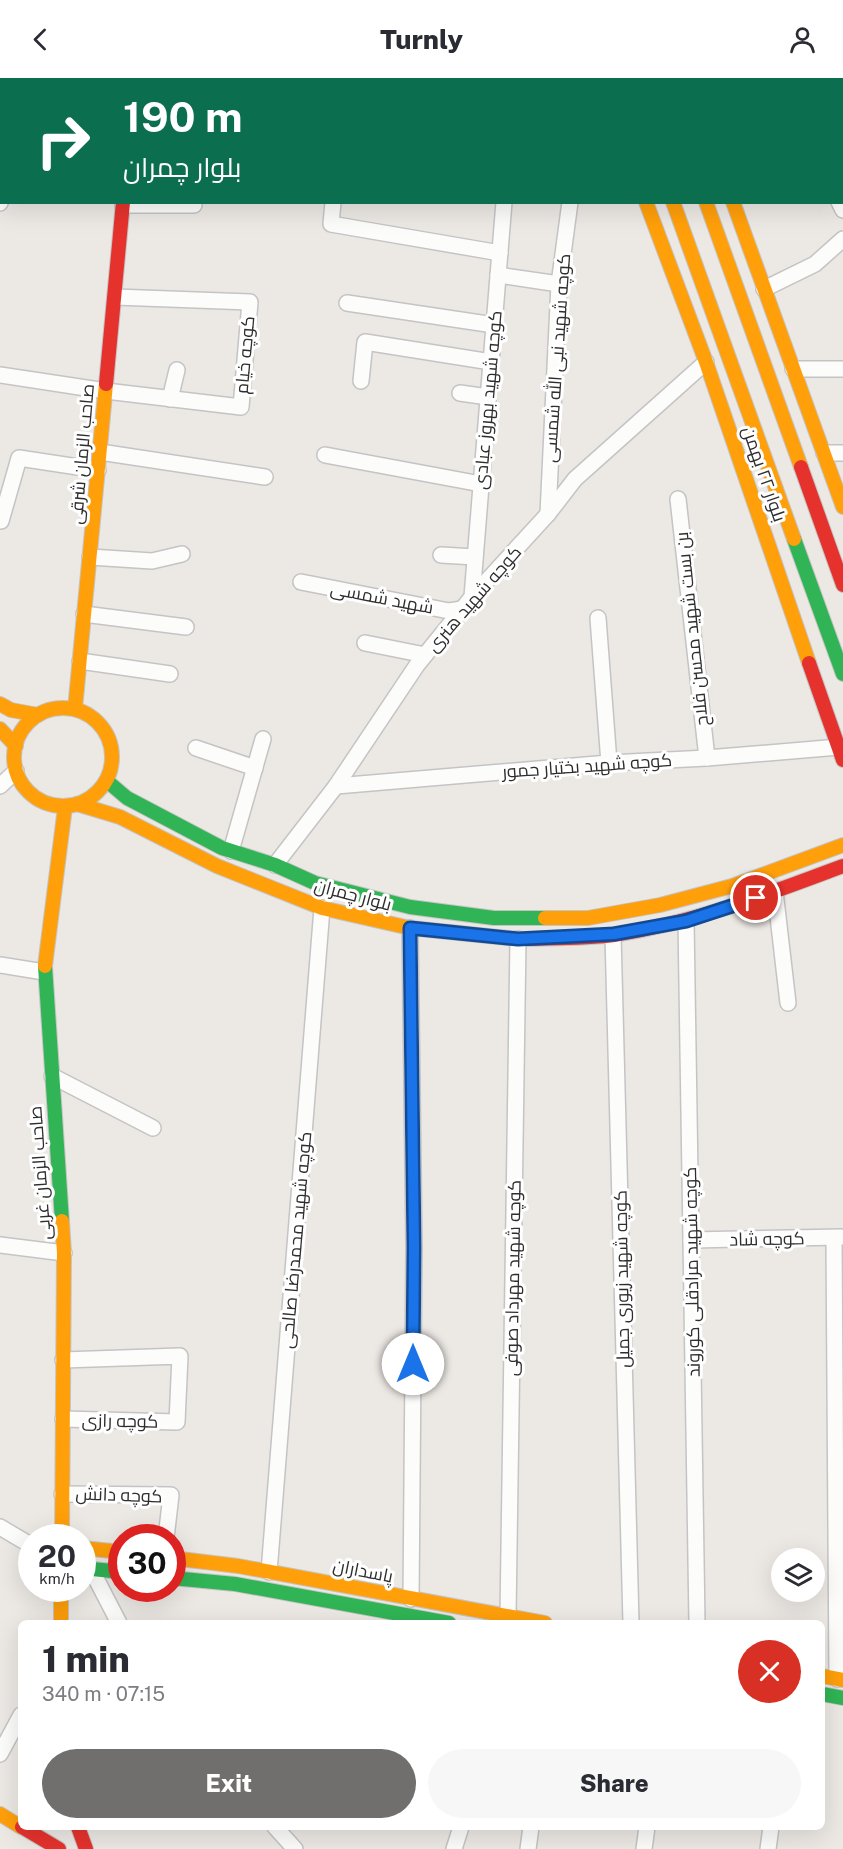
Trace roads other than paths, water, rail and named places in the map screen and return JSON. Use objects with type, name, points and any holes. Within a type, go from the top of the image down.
[{"type":"main road","name":"صاحب الزمان شرقی","points":[[75,709],[123,204]]},
{"type":"main road","name":"بلوار ۲۲ بهمن","points":[[647,204],[706,362],[841,753]]},
{"type":"main road","name":"بلوار ۲۲ بهمن","points":[[674,204],[843,674]]},
{"type":"main road","name":"بلوار ۲۲ بهمن","points":[[707,204],[843,585]]},
{"type":"main road","points":[[734,204],[843,507]]},
{"type":"main road","points":[[0,704],[11,710],[38,715]]},
{"type":"main road","points":[[56,709],[75,709],[98,722],[105,732],[111,743],[111,769],[106,781],[94,795],[71,806],[52,805],[40,801],[21,783],[14,759],[16,746],[20,734],[38,715],[56,709]]},
{"type":"main road","points":[[0,729],[16,746]]},
{"type":"main road","name":"بلوار چمران","points":[[106,781],[127,798],[222,848],[275,865],[315,883],[410,907],[494,918],[588,918],[660,905],[732,886],[843,845]]},
{"type":"main road","name":"بلوار چمران","points":[[71,806],[120,816],[217,866],[322,908],[410,928],[518,939],[614,934],[686,921],[843,866]]},
{"type":"main road","name":"صاحب الزمان غربی","points":[[62,1524],[64,1253],[44,972],[71,806]]},
{"type":"main road","name":"پاسداران","points":[[186,1560],[269,1572],[529,1620]]},
{"type":"main road","name":"پاسداران","points":[[186,1579],[235,1584],[408,1619]]},
{"type":"main road","points":[[61,1602],[61,1620]]},
{"type":"main road","points":[[825,1695],[843,1698]]},
{"type":"main road","points":[[0,1814],[18,1823]]},
{"type":"main road","points":[[30,1830],[59,1849]]},
{"type":"main road","points":[[79,1830],[86,1849]]},
{"type":"street","points":[[123,204],[194,205]]},
{"type":"street","points":[[333,204],[331,224],[500,253]]},
{"type":"street","name":"کوچه شهید بهروز عبادی","points":[[467,603],[475,557],[504,204]]},
{"type":"street","name":"کوچه شهید نبی الله شمسی","points":[[548,514],[559,285],[570,204]]},
{"type":"street","points":[[764,289],[815,264],[843,238]]},
{"type":"street","points":[[498,275],[559,285]]},
{"type":"street","name":"کوچه خیام","points":[[0,375],[106,391],[241,407],[250,302],[115,297]]},
{"type":"street","points":[[347,303],[494,325]]},
{"type":"street","points":[[361,381],[365,342],[491,362]]},
{"type":"street","name":"کوچه شهید هنری","points":[[275,865],[336,786],[424,655],[467,603],[548,514],[575,479],[706,362]]},
{"type":"street","points":[[793,369],[843,369]]},
{"type":"street","points":[[170,399],[177,370]]},
{"type":"street","points":[[460,393],[488,397]]},
{"type":"street","points":[[100,452],[265,477]]},
{"type":"street","points":[[824,453],[843,453]]},
{"type":"street","points":[[325,455],[481,484]]},
{"type":"street","points":[[0,521],[19,458],[98,470]]},
{"type":"street","name":"بن بست شهید محسن فلاح","points":[[678,499],[707,758]]},
{"type":"street","points":[[90,556],[152,561],[182,554]]},
{"type":"street","points":[[441,555],[475,557]]},
{"type":"street","name":"شهید شمسی","points":[[301,582],[448,610],[467,603]]},
{"type":"street","points":[[84,614],[186,627]]},
{"type":"street","points":[[598,618],[609,763]]},
{"type":"street","points":[[365,643],[424,655]]},
{"type":"street","points":[[80,661],[170,674]]},
{"type":"street","points":[[231,851],[263,739]]},
{"type":"street","points":[[195,748],[255,768]]},
{"type":"street","name":"کوچه شهید بختیار جمور","points":[[336,786],[609,763],[841,753]]},
{"type":"street","points":[[0,786],[16,771]]},
{"type":"street","points":[[775,891],[788,1003]]},
{"type":"street","name":"کوچه شهید محمدرضا صالحی","points":[[269,1572],[322,908]]},
{"type":"street","name":"کوچه شهید مرادقلی کوروند","points":[[686,921],[697,1620]]},
{"type":"street","points":[[410,928],[414,1247],[411,1599]]},
{"type":"street","name":"کوچه شهید زیوری جمیل","points":[[614,934],[631,1620]]},
{"type":"street","name":"کوچه شهید مهرداد صوفی","points":[[508,1616],[518,939]]},
{"type":"street","points":[[0,965],[44,972]]},
{"type":"street","points":[[52,1076],[153,1128]]},
{"type":"street","points":[[834,1678],[838,1237]]},
{"type":"street","name":"کوچه شاد","points":[[691,1240],[838,1237]]},
{"type":"street","points":[[0,1245],[64,1253]]},
{"type":"street","name":"کوچه رازی","points":[[63,1360],[180,1356],[177,1422],[63,1419]]},
{"type":"street","name":"کوچه دانش","points":[[62,1494],[171,1495],[168,1524]]},
{"type":"street","points":[[2,1533],[18,1540]]},
{"type":"street","points":[[96,1583],[117,1620]]},
{"type":"street","points":[[0,1754],[18,1721]]},
{"type":"street","points":[[278,1830],[296,1849]]},
{"type":"street","points":[[454,1849],[457,1830]]},
{"type":"street","points":[[528,1849],[531,1830]]},
{"type":"street","points":[[644,1849],[647,1830]]},
{"type":"street","points":[[768,1849],[771,1830]]}]
